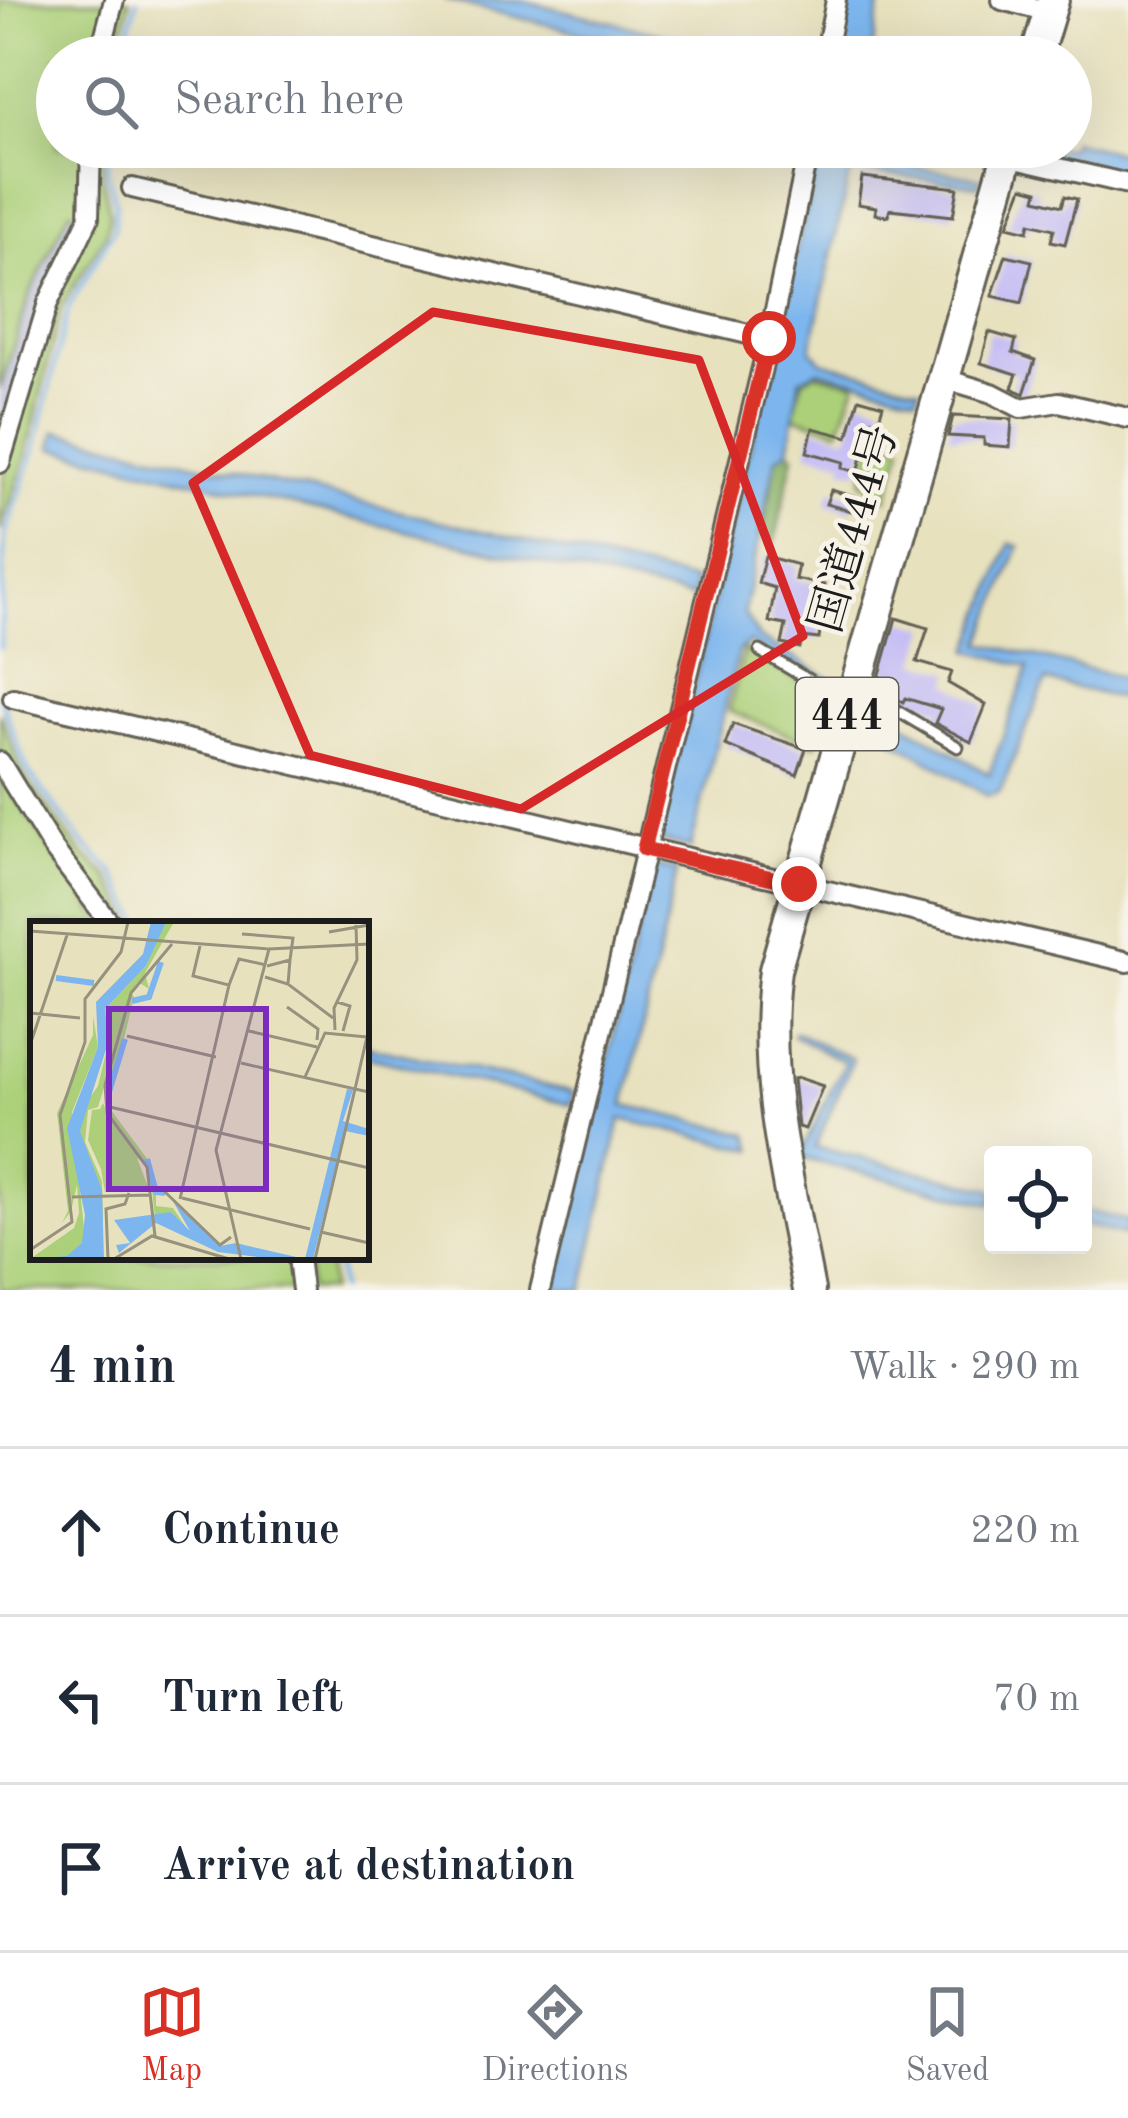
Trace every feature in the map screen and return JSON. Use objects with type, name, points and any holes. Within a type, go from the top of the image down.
[{"type":"highway","points":[[1042,36],[1051,6]]},
{"type":"highway","name":"国道444号","points":[[809,1290],[768,1045],[775,970],[1003,168]]},
{"type":"street","points":[[105,36],[114,0]]},
{"type":"street","points":[[829,36],[836,0]]},
{"type":"street","points":[[1003,0],[1051,6]]},
{"type":"street","points":[[0,463],[48,303],[89,218],[90,168]]},
{"type":"street","points":[[540,1290],[769,338],[805,168]]},
{"type":"street","points":[[1070,168],[1128,184]]},
{"type":"street","points":[[132,188],[769,338]]},
{"type":"street","points":[[941,379],[992,393],[1021,408],[1059,402],[1128,418]]},
{"type":"street","points":[[13,698],[1128,962]]},
{"type":"street","points":[[0,761],[52,848],[109,921]]},
{"type":"street","points":[[298,1260],[302,1290]]},
{"type":"lane","points":[[760,651],[832,694],[864,692],[958,747]]},
{"type":"highlighted area","points":[[433,312],[699,360],[803,636],[521,809],[310,755],[193,483]]},
{"type":"shaded area","points":[[0,206],[2,220],[70,209],[85,218],[0,444]]},
{"type":"green space","points":[[0,0],[130,0],[121,36],[36,36],[36,168],[103,168],[110,214],[106,234],[61,307],[26,457],[0,531],[2,491],[17,411],[85,218],[70,210],[30,294],[0,389]]},
{"type":"green space","points":[[816,373],[856,383],[839,430],[793,416],[803,380]]},
{"type":"green space","points":[[872,438],[903,446],[887,499],[862,482]]},
{"type":"green space","points":[[789,450],[794,455],[775,542],[763,534],[776,458]]},
{"type":"green space","points":[[744,650],[829,696],[816,745],[729,711]]},
{"type":"green space","points":[[0,713],[22,773],[80,852],[108,876],[132,921],[114,921],[0,753]]},
{"type":"green space","points":[[0,776],[100,921],[30,921],[30,1260],[289,1260],[292,1290],[0,1290]]},
{"type":"green space","points":[[307,1260],[329,1260],[330,1290],[310,1290]]},
{"type":"water","points":[[445,0],[521,0],[670,36],[595,36]]},
{"type":"water","points":[[849,0],[881,0],[875,36],[842,36]]},
{"type":"water","points":[[1092,146],[1128,155],[1128,174],[1092,165]]},
{"type":"water","points":[[816,168],[921,168],[981,178],[978,185],[855,171],[849,176],[811,349],[822,361],[920,388],[917,396],[818,370],[800,379],[789,450],[776,458],[744,613],[759,638],[836,682],[833,688],[750,643],[739,650],[691,848],[657,840]]},
{"type":"water","points":[[56,431],[695,581],[691,598],[52,448]]},
{"type":"water","points":[[1010,543],[1019,546],[982,643],[1128,679],[1128,700],[1046,681],[1000,792],[988,796],[883,733],[861,711],[864,699],[989,774],[1029,667],[970,650]]},
{"type":"water","points":[[653,865],[677,871],[625,1105],[749,1134],[754,1150],[621,1119],[583,1290],[554,1290]]},
{"type":"water","points":[[795,1032],[853,1059],[815,1147],[984,1187],[984,1202],[805,1159],[803,1149],[845,1062],[793,1036]]},
{"type":"water","points":[[369,1047],[574,1092],[571,1105],[369,1057]]},
{"type":"water","points":[[1092,1212],[1128,1221],[1128,1236],[1092,1227]]},
{"type":"building","points":[[862,177],[958,188],[953,216],[890,209],[888,216],[875,214],[876,207],[858,204]]},
{"type":"building","points":[[1023,187],[1038,191],[1036,199],[1062,206],[1065,196],[1077,199],[1065,244],[1051,241],[1054,229],[1030,223],[1028,231],[1008,226]]},
{"type":"building","points":[[1006,255],[1032,261],[1022,303],[992,296]]},
{"type":"building","points":[[989,332],[1016,340],[1013,352],[1035,360],[1024,394],[1012,388],[1017,374],[981,363]]},
{"type":"building","points":[[859,398],[883,405],[878,422],[872,420],[858,472],[842,468],[844,462],[807,452],[813,428],[848,437]]},
{"type":"building","points":[[953,416],[1012,419],[1010,447],[984,445],[984,438],[948,436]]},
{"type":"building","points":[[831,490],[855,497],[851,511],[826,504]]},
{"type":"building","points":[[765,556],[798,565],[795,579],[824,585],[816,616],[822,617],[819,639],[802,637],[800,648],[782,644],[786,625],[769,622],[775,588],[758,583]]},
{"type":"building","points":[[896,618],[928,628],[917,662],[952,672],[948,683],[986,705],[971,742],[935,723],[941,709],[905,698],[903,702],[876,688]]},
{"type":"building","points":[[733,724],[806,749],[797,775],[725,745]]},
{"type":"building","points":[[793,1079],[823,1086],[805,1129],[798,1127]]},
{"type":"waterway","points":[[128,36],[137,0]]},
{"type":"waterway","points":[[0,648],[5,534],[34,451],[69,306],[114,229],[116,205],[107,168]]},
{"type":"waterway","points":[[0,697],[27,770],[84,845],[113,872],[139,921]]},
{"type":"waterway","points":[[337,1260],[340,1290]]},
{"type":"route","points":[[769,338],[644,849],[799,884]]}]
